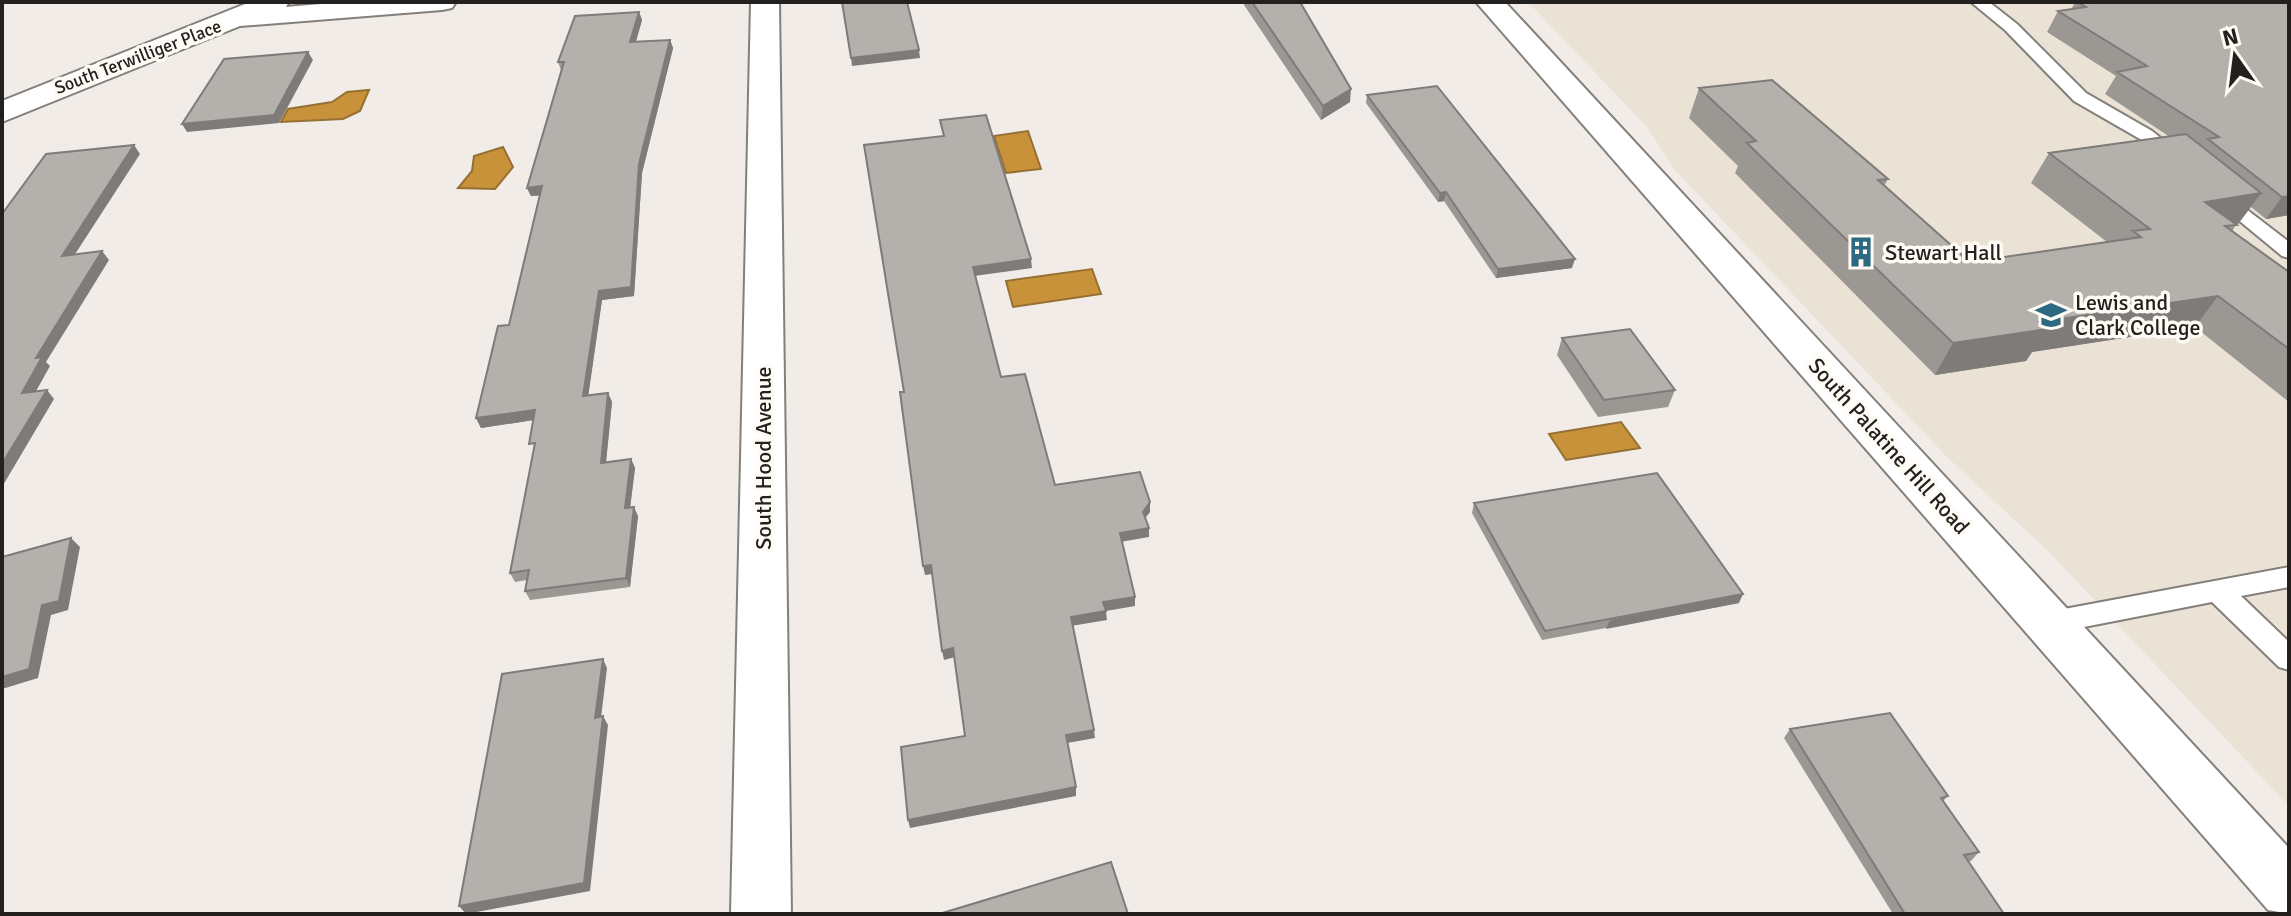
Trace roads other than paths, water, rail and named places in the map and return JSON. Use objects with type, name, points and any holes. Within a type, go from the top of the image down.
[{"type":"street","name":"South Terwilliger Place","points":[[2,112],[275,2]]},
{"type":"street","points":[[237,19],[442,2]]},
{"type":"street","name":"South Hood Avenue","points":[[761,914],[765,2]]},
{"type":"street","name":"South Palatine Hill Road","points":[[1490,2],[2289,890]]},
{"type":"lane","points":[[1979,2],[2011,27],[2080,97],[2146,135],[2289,252]]},
{"type":"lane","points":[[2048,623],[2289,577]]},
{"type":"lane","points":[[2218,591],[2289,659]]},
{"type":"place","name":"Stewart Hall","points":[[1861,252]]},
{"type":"place","name":"Lewis and Clark College","points":[[2051,315]]}]
